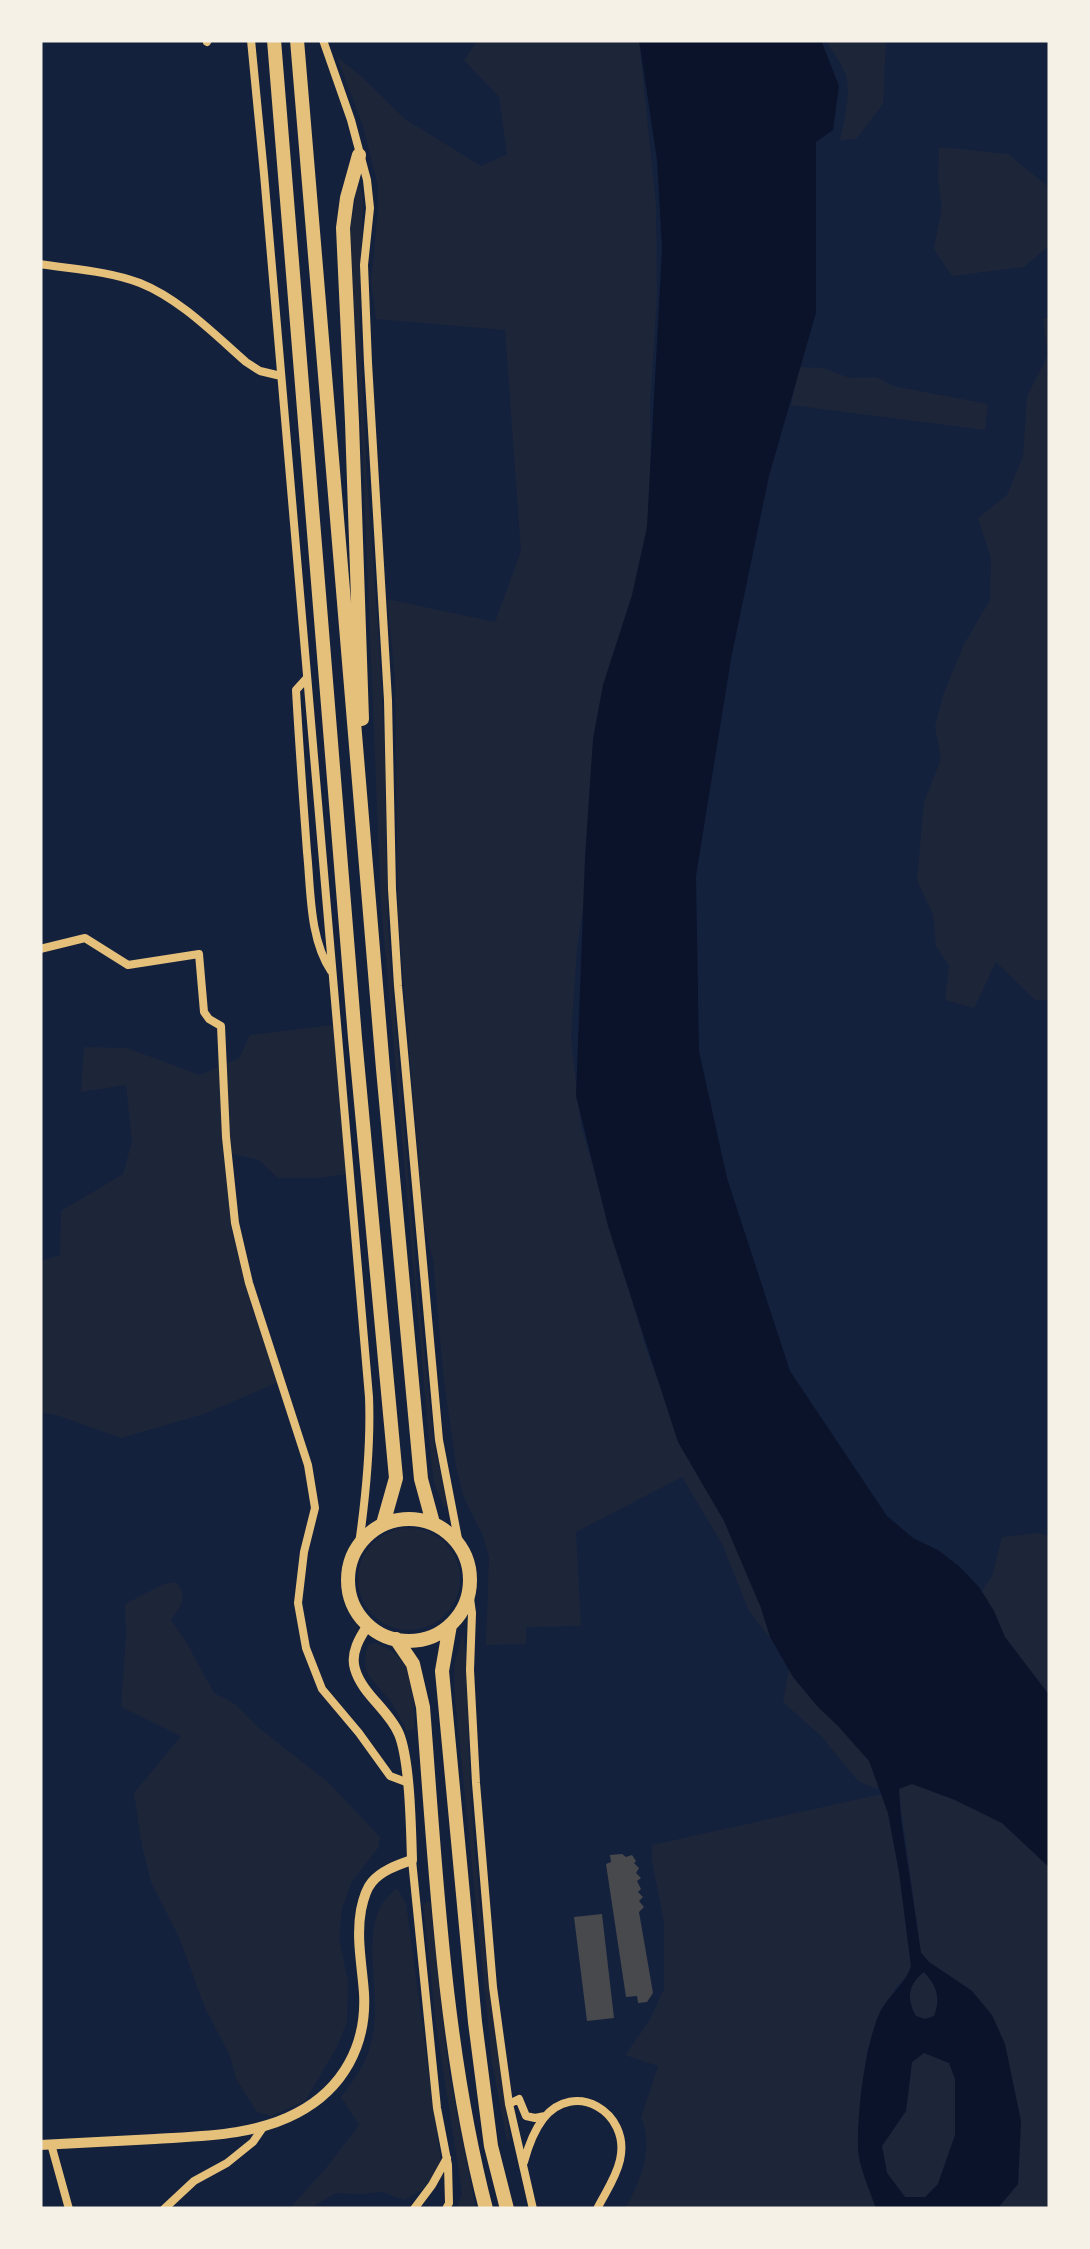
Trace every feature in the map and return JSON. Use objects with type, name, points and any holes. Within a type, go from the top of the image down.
[{"type":"highway","points":[[274,40],[355,1038],[396,1478],[383,1524]]},
{"type":"highway","points":[[297,40],[420,1479],[433,1524]]},
{"type":"highway","points":[[359,155],[343,228],[360,614],[365,844]]},
{"type":"highway","points":[[416,1519],[433,1524],[448,1532],[466,1559],[469,1591],[462,1610],[450,1626],[424,1639],[396,1639],[381,1634],[357,1612],[350,1595],[351,1560],[359,1544],[383,1524],[416,1519]]},
{"type":"highway","points":[[450,1626],[442,1670],[475,2022],[491,2146],[507,2209]]},
{"type":"highway","points":[[396,1639],[412,1664],[423,1708],[449,2007],[469,2144],[486,2209]]},
{"type":"street","points":[[250,40],[369,1398],[368,1481],[359,1544]]},
{"type":"street","points":[[323,40],[351,120],[370,208],[364,265],[388,700],[398,986],[439,1440],[459,1544]]},
{"type":"street","points":[[40,264],[139,283],[166,296],[246,362],[280,376]]},
{"type":"street","points":[[40,949],[85,938],[128,964],[199,954],[204,1012],[220,1026],[235,1224],[249,1284],[308,1466],[313,1494],[315,1508],[304,1552],[298,1603],[306,1648],[322,1689],[390,1776],[406,1782]]},
{"type":"street","points":[[469,1591],[481,1854],[493,1987],[509,2104],[533,2209]]},
{"type":"street","points":[[368,1625],[354,1654],[354,1667],[399,1735],[437,2108],[447,2158],[446,2209]]},
{"type":"street","points":[[69,2209],[45,2144],[203,2136],[264,2126],[297,2114],[338,2082],[361,2035],[364,1998],[358,1928],[362,1902],[369,1885],[381,1873],[412,1860]]},
{"type":"street","points":[[509,2104],[519,2099],[526,2116],[535,2118],[578,2101],[598,2105],[616,2122],[622,2140],[621,2158],[597,2209]]},
{"type":"street","points":[[522,2166],[530,2141],[545,2116]]},
{"type":"street","points":[[164,2209],[194,2181],[227,2163],[253,2142],[264,2126]]},
{"type":"street","points":[[414,2209],[447,2158]]},
{"type":"shaded area","points":[[478,40],[639,40],[656,205],[650,531],[620,675],[577,948],[571,1038],[581,1126],[659,1383],[892,1784],[875,1788],[858,1781],[821,1736],[783,1702],[790,1664],[749,1611],[722,1544],[682,1477],[576,1532],[581,1626],[526,1627],[526,1644],[486,1645],[489,1557],[464,1498],[456,1466],[433,1260],[424,1224],[398,916],[395,678],[387,599],[495,622],[521,551],[505,330],[376,319],[371,281],[378,186],[363,126],[337,57],[405,119],[481,166],[507,154],[499,97],[464,60]]},
{"type":"shaded area","points":[[639,40],[821,40],[839,86],[833,130],[816,142],[816,313],[769,476],[731,659],[696,876],[699,1051],[727,1178],[790,1371],[887,1516],[913,1538],[938,1550],[979,1587],[1005,1637],[1050,1696],[1050,1868],[1002,1823],[912,1784],[899,1789],[921,1953],[972,1991],[992,2015],[1005,2044],[1021,2121],[1018,2184],[997,2209],[876,2209],[858,2149],[863,2078],[881,2010],[911,1966],[888,1813],[869,1761],[793,1677],[770,1637],[724,1521],[678,1442],[608,1226],[576,1096],[593,739],[603,685],[632,595],[647,527],[662,249],[657,160]],"holes":[[[924,1972],[935,1987],[937,1998],[934,2016],[925,2019],[916,2016],[910,1998],[912,1987]],[[924,2053],[949,2063],[955,2079],[955,2135],[938,2184],[925,2197],[905,2197],[887,2173],[882,2146],[906,2111],[912,2062]]]},
{"type":"shaded area","points":[[826,40],[886,40],[883,104],[856,139],[840,140],[847,83]]},
{"type":"shaded area","points":[[939,147],[1008,154],[1050,188],[1050,245],[1024,267],[952,276],[934,249],[942,207]]},
{"type":"shaded area","points":[[357,188],[363,198],[360,332],[385,758],[388,927],[417,1282],[434,1442],[447,1504],[444,1507],[434,1483],[429,1440],[381,906],[362,440],[349,238]]},
{"type":"shaded area","points":[[1050,317],[1050,1000],[1035,1000],[996,962],[974,1008],[945,1000],[949,966],[936,946],[933,915],[917,880],[924,802],[941,759],[935,727],[943,695],[964,644],[990,600],[991,559],[978,518],[1007,495],[1023,456],[1027,396],[1048,355],[1043,319]]},
{"type":"shaded area","points":[[799,367],[824,368],[849,378],[877,377],[893,386],[988,404],[985,430],[791,405]]},
{"type":"shaded area","points":[[333,1025],[346,1174],[278,1178],[259,1160],[223,1152],[233,1237],[281,1381],[204,1414],[121,1438],[40,1412],[40,1261],[60,1255],[61,1211],[123,1174],[132,1141],[126,1085],[81,1092],[84,1047],[127,1048],[200,1075],[239,1058],[250,1035]]},
{"type":"shaded area","points":[[409,1528],[428,1532],[445,1543],[456,1560],[460,1579],[456,1598],[445,1615],[428,1626],[409,1630],[390,1626],[373,1615],[362,1598],[358,1579],[362,1560],[373,1543],[390,1532]]},
{"type":"shaded area","points":[[1038,1533],[1050,1536],[1050,1704],[971,1608],[992,1576],[1002,1537]]},
{"type":"shaded area","points":[[176,1582],[183,1598],[171,1620],[214,1693],[235,1704],[329,1783],[380,1837],[378,1848],[351,1883],[342,1909],[339,1938],[348,1981],[347,2022],[305,2101],[271,2116],[257,2112],[236,2079],[179,1937],[151,1882],[142,1846],[134,1793],[181,1736],[121,1707],[125,1604]]},
{"type":"shaded area","points":[[463,1634],[477,1870],[510,2139],[507,2141],[492,2063],[455,1698],[454,1665]]},
{"type":"shaded area","points":[[377,1643],[398,1656],[408,1672],[414,1729],[407,1731],[367,1670],[368,1645]]},
{"type":"shaded area","points":[[912,1783],[1002,1823],[1050,1868],[1050,2209],[997,2209],[1018,2184],[1021,2121],[972,1991],[921,1953],[899,1794],[899,1788]]},
{"type":"shaded area","points":[[882,1794],[899,1872],[911,1966],[908,1976],[896,1987],[867,2051],[858,2152],[876,2209],[625,2209],[644,2165],[647,2141],[641,2118],[658,2066],[625,2055],[649,2021],[664,1989],[664,1922],[652,1845]]},
{"type":"shaded area","points":[[397,1888],[406,1903],[443,2178],[404,2200],[382,2192],[336,2193],[309,2209],[289,2209],[359,2125],[341,2097],[363,2065],[371,2043],[375,2010],[374,1927],[381,1905]]},
{"type":"shaded area","points":[[430,1901],[449,2072],[476,2209],[457,2209],[462,2192],[436,2024],[423,1903]]},
{"type":"shaded area","points":[[924,1972],[937,1998],[934,2017],[925,2019],[916,2016],[910,1998],[912,1987]]},
{"type":"shaded area","points":[[924,2052],[949,2063],[955,2079],[955,2135],[938,2184],[925,2197],[905,2197],[887,2173],[882,2146],[906,2111],[912,2062]]},
{"type":"building","points":[[610,1855],[632,1855],[641,1878],[637,1881],[641,1889],[638,1892],[644,1907],[639,1912],[653,1993],[647,2002],[638,2003],[637,1996],[626,1997],[606,1864],[611,1862]]},
{"type":"building","points":[[602,1914],[614,2018],[587,2021],[574,1917]]}]
